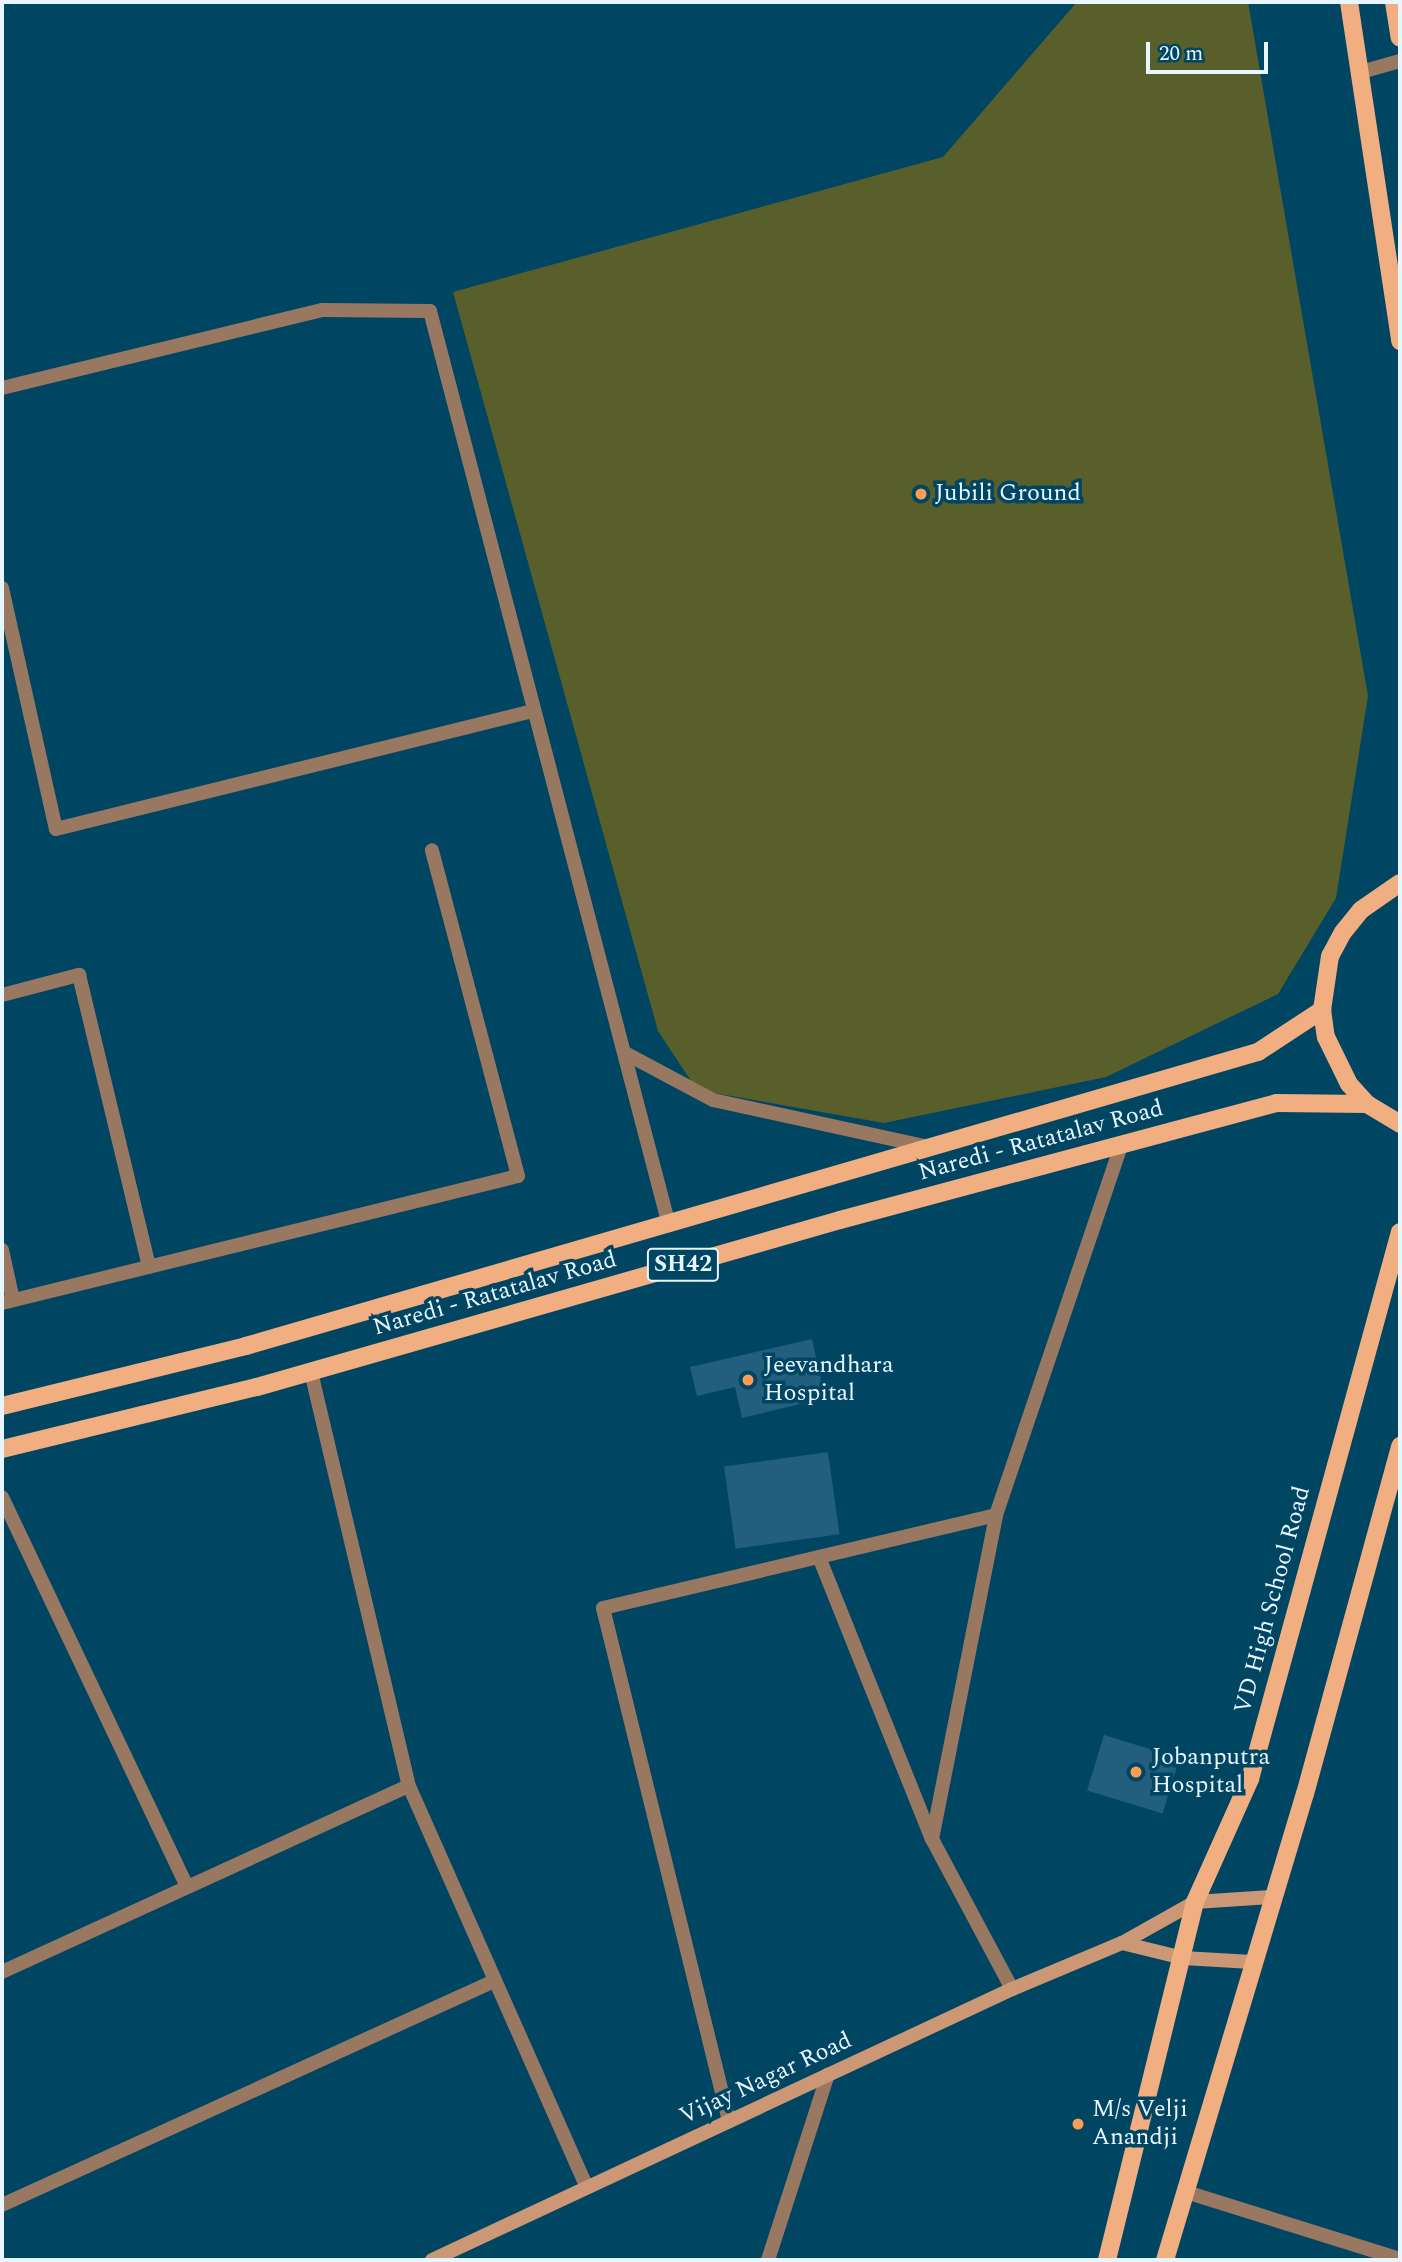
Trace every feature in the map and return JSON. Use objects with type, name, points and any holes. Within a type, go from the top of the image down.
[{"type":"main road","points":[[1349,2],[1400,341]]},
{"type":"main road","points":[[1395,2],[1400,38]]},
{"type":"main road","points":[[1400,883],[1361,910],[1343,932],[1330,956],[1322,1010],[1335,1062],[1367,1104],[1400,1124]]},
{"type":"main road","name":"Naredi - Ratatalav Road","points":[[2,1406],[246,1346],[1258,1052],[1322,1010]]},
{"type":"main road","name":"Naredi - Ratatalav Road","points":[[2,1448],[312,1371],[1277,1103],[1367,1104]]},
{"type":"main road","name":"VD High School Road","points":[[1107,2260],[1195,1902],[1250,1779],[1400,1233]]},
{"type":"main road","points":[[1166,2260],[1271,1897],[1305,1794],[1400,1446]]},
{"type":"street","points":[[1361,72],[1400,61]]},
{"type":"street","points":[[2,388],[322,310],[430,311],[670,1225]]},
{"type":"street","points":[[2,588],[56,829],[534,711]]},
{"type":"street","points":[[2,1250],[8,1302],[518,1176],[432,850]]},
{"type":"street","points":[[2,995],[79,975],[149,1267]]},
{"type":"street","points":[[625,1053],[713,1100],[935,1148]]},
{"type":"street","points":[[932,1839],[996,1515],[1121,1145]]},
{"type":"street","points":[[312,1371],[409,1786],[587,2187]]},
{"type":"street","points":[[2,1497],[186,1885]]},
{"type":"street","points":[[729,2121],[603,1608],[996,1515]]},
{"type":"street","points":[[819,1557],[932,1839],[1012,1989]]},
{"type":"street","points":[[2,1972],[186,1885],[409,1786]]},
{"type":"street","name":"Vijay Nagar Road","points":[[432,2260],[1012,1989],[1122,1943],[1195,1902],[1271,1897]]},
{"type":"street","points":[[1122,1943],[1183,1958],[1252,1962]]},
{"type":"street","points":[[2,2205],[495,1981]]},
{"type":"street","points":[[768,2260],[828,2074]]},
{"type":"street","points":[[1186,2192],[1391,2258]]},
{"type":"green space","name":"Jubili Ground","points":[[1077,2],[1248,2],[1368,696],[1336,898],[1278,994],[1106,1077],[884,1123],[697,1090],[658,1031],[453,292],[943,157]]},
{"type":"building","points":[[812,1339],[825,1398],[742,1418],[735,1387],[697,1396],[690,1367]]},
{"type":"building","points":[[828,1452],[840,1534],[736,1549],[724,1467]]},
{"type":"building","points":[[1104,1735],[1180,1758],[1163,1814],[1087,1790]]},
{"type":"place","name":"Jubili Ground","points":[[921,494]]},
{"type":"place","name":"Jeevandhara Hospital","points":[[748,1380]]},
{"type":"place","name":"Jobanputra Hospital","points":[[1136,1772]]},
{"type":"place","name":"M/s Velji Anandji","points":[[1078,2124]]}]
